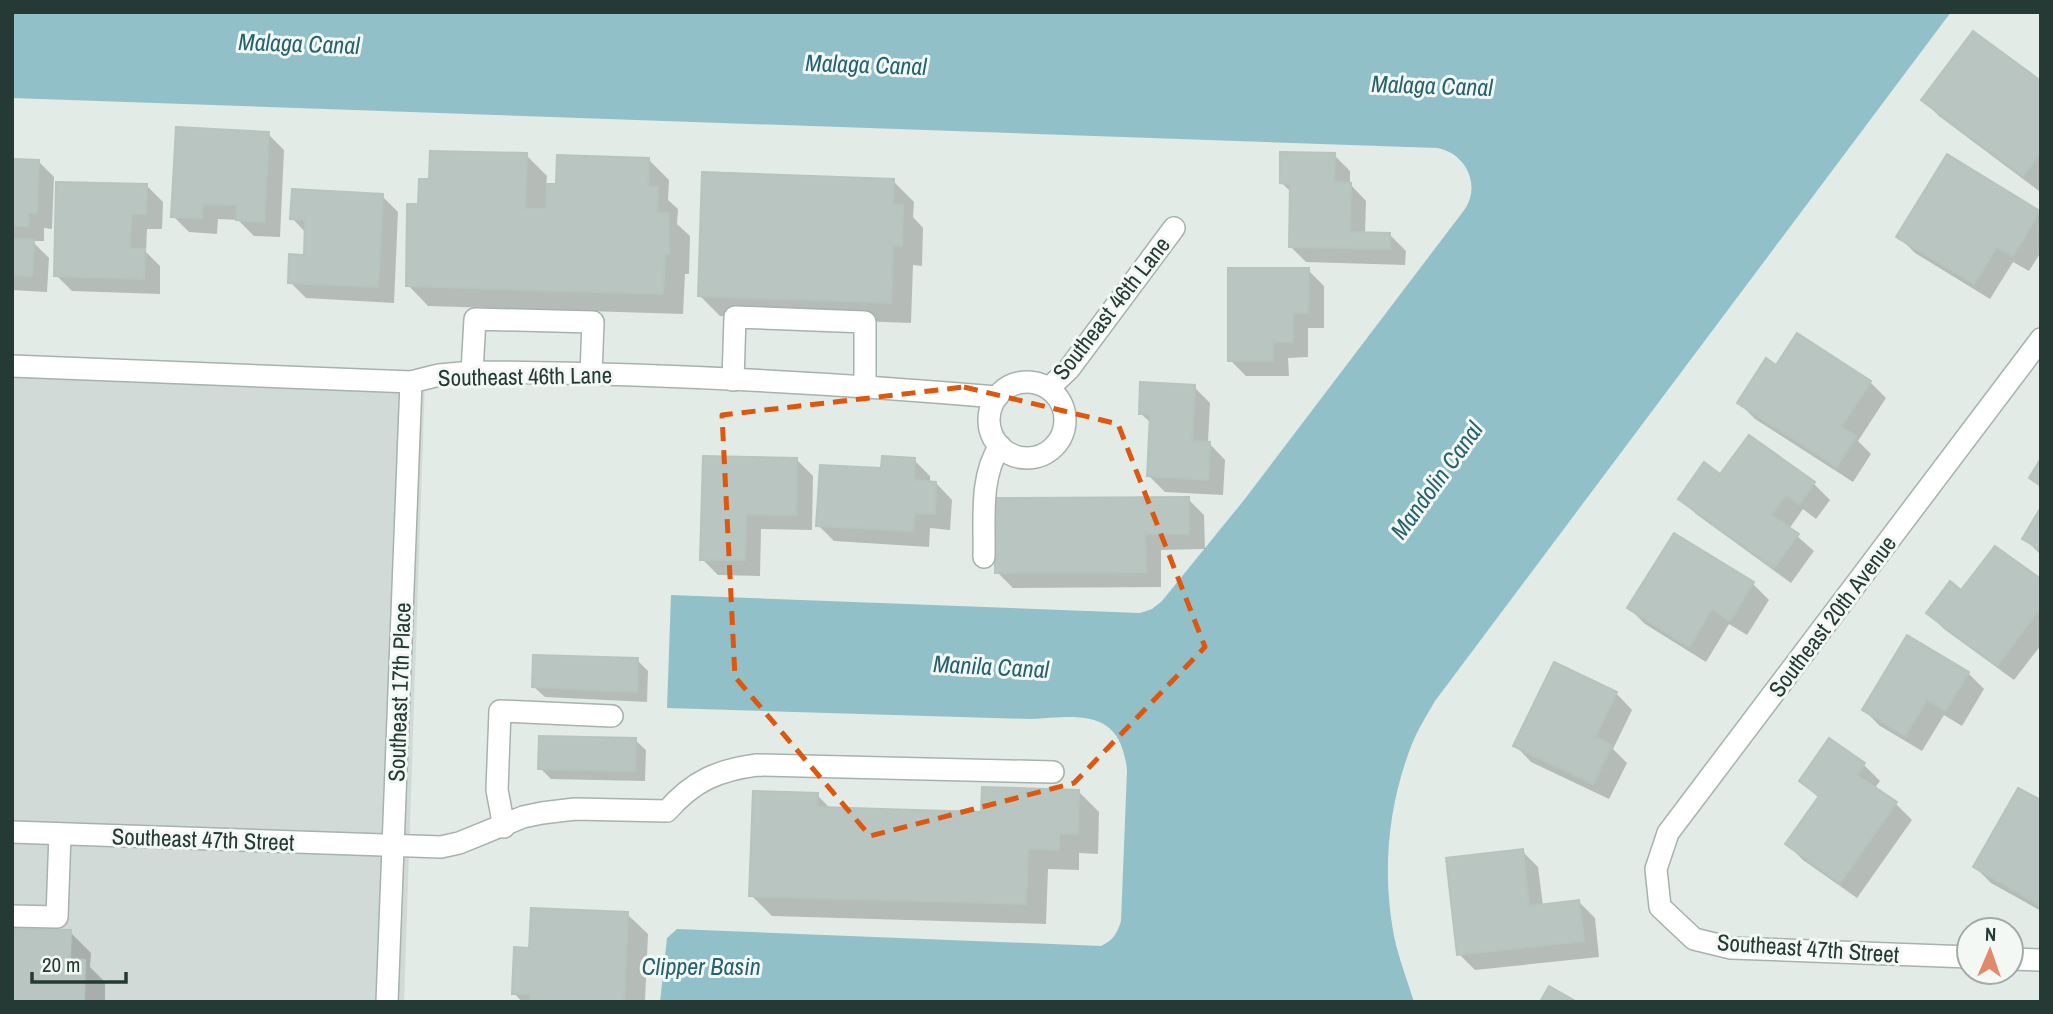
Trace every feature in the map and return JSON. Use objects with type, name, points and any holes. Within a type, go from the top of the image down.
[{"type":"street","name":"Southeast 46th Lane","points":[[1049,388],[1069,369],[1174,228]]},
{"type":"street","points":[[733,380],[735,317],[865,322],[865,386]]},
{"type":"street","points":[[471,372],[475,319],[593,322],[591,374]]},
{"type":"street","name":"Southeast 20th Avenue","points":[[1660,907],[1656,869],[1668,833],[2041,339]]},
{"type":"street","name":"Southeast 46th Lane","points":[[12,366],[411,382],[439,375],[471,372],[591,374],[865,386],[997,397],[1015,384],[1038,384],[1049,388],[1062,404],[1065,425],[1060,439],[1052,449],[1039,456],[1025,458],[1011,454],[1000,446]]},
{"type":"street","name":"Southeast 17th Place","points":[[387,1002],[411,382]]},
{"type":"street","points":[[984,557],[986,481],[991,459],[1000,446],[992,435],[990,422],[991,409],[997,397]]},
{"type":"street","points":[[504,827],[497,790],[500,711],[612,716]]},
{"type":"street","name":"Southeast 47th Street","points":[[12,832],[441,848],[533,815],[575,809],[667,811],[679,797],[713,774],[757,765],[1053,772]]},
{"type":"street","points":[[12,916],[57,917],[60,834]]},
{"type":"street","name":"Southeast 47th Street","points":[[1660,907],[1694,939],[1731,948],[1955,956]]},
{"type":"highlighted area","points":[[964,387],[1118,424],[1205,647],[1074,783],[870,836],[735,677],[722,415]]},
{"type":"shaded area","points":[[12,365],[425,377],[404,1002],[12,1002]]},
{"type":"water","points":[[12,12],[1951,12],[1435,701],[1420,727],[1397,793],[1388,869],[1391,920],[1414,1002],[660,1002],[667,938],[677,929],[1101,946],[1112,939],[1121,921],[1127,770],[1123,750],[1116,735],[1106,726],[1081,717],[1030,719],[667,708],[671,595],[1140,613],[1152,609],[1162,601],[1244,500],[1465,209],[1470,200],[1471,180],[1463,163],[1456,156],[1437,148],[12,98]]},
{"type":"building","points":[[1973,31],[2041,81],[2041,152],[2023,176],[1921,100]]},
{"type":"building","points":[[176,127],[269,132],[264,222],[236,220],[237,205],[203,204],[202,218],[171,217]]},
{"type":"building","points":[[430,151],[527,153],[525,209],[546,209],[547,184],[556,184],[557,155],[649,158],[648,187],[658,187],[657,213],[669,213],[669,254],[665,254],[663,294],[406,286],[407,204],[418,204],[419,179],[429,179]]},
{"type":"building","points":[[1280,152],[1335,153],[1334,182],[1351,183],[1350,232],[1390,233],[1390,249],[1289,247],[1290,184],[1280,183]]},
{"type":"building","points":[[1947,154],[2040,211],[2013,256],[1997,247],[1974,284],[1896,237]]},
{"type":"building","points":[[12,159],[39,160],[37,213],[29,213],[28,226],[12,226]]},
{"type":"building","points":[[702,172],[894,179],[893,205],[903,205],[902,246],[893,245],[891,303],[698,296]]},
{"type":"building","points":[[56,182],[147,184],[146,214],[131,214],[130,249],[145,249],[144,279],[54,276]]},
{"type":"building","points":[[292,189],[383,194],[378,287],[288,283],[289,254],[304,255],[305,220],[290,219]]},
{"type":"building","points":[[12,239],[34,240],[32,276],[12,275]]},
{"type":"building","points":[[1228,268],[1309,268],[1308,313],[1293,313],[1293,342],[1273,342],[1273,361],[1228,361]]},
{"type":"building","points":[[1797,333],[1871,381],[1841,427],[1856,436],[1837,467],[1737,403],[1766,358],[1776,365]]},
{"type":"building","points":[[1140,382],[1195,385],[1192,441],[1210,442],[1208,480],[1147,476],[1150,414],[1139,414]]},
{"type":"building","points":[[1749,435],[1815,482],[1799,504],[1786,495],[1771,515],[1799,534],[1774,568],[1678,499],[1704,462],[1720,474]]},
{"type":"building","points":[[703,456],[797,458],[796,515],[746,514],[745,560],[700,560]]},
{"type":"building","points":[[882,456],[915,458],[914,480],[936,482],[935,514],[914,513],[913,531],[816,526],[820,465],[881,468]]},
{"type":"building","points":[[2041,458],[2041,486],[2029,478]]},
{"type":"building","points":[[1189,497],[1189,534],[1145,534],[1146,572],[995,573],[995,498]]},
{"type":"building","points":[[2041,507],[2041,550],[2022,539]]},
{"type":"building","points":[[1674,533],[1754,582],[1730,621],[1712,609],[1689,647],[1627,608]]},
{"type":"building","points":[[1995,546],[2041,579],[2041,607],[1997,666],[1926,613],[1950,581],[1961,590]]},
{"type":"building","points":[[1907,635],[1969,672],[1945,711],[1927,700],[1905,736],[1862,710]]},
{"type":"building","points":[[533,655],[638,658],[637,692],[532,687]]},
{"type":"building","points":[[1554,662],[1617,692],[1595,737],[1612,745],[1593,784],[1513,746]]},
{"type":"building","points":[[539,736],[636,738],[635,771],[538,769]]},
{"type":"building","points":[[1829,738],[1865,763],[1857,775],[1897,802],[1840,883],[1785,844],[1819,796],[1799,781]]},
{"type":"building","points":[[982,787],[1079,790],[1078,834],[1059,833],[1059,850],[1028,848],[1026,904],[749,896],[753,791],[818,793],[817,807],[981,812]]},
{"type":"building","points":[[2018,788],[2041,800],[2041,906],[1973,867]]},
{"type":"building","points":[[1523,849],[1529,906],[1579,900],[1584,941],[1457,955],[1446,858]]},
{"type":"building","points":[[531,908],[628,912],[624,1002],[530,1002],[530,994],[512,994],[514,947],[529,948]]},
{"type":"building","points":[[12,929],[71,930],[70,959],[85,960],[84,1002],[12,1002]]},
{"type":"building","points":[[1549,986],[1577,1002],[1540,1002]]},
{"type":"water label","name":"Malaga Canal","points":[[299,43]]},
{"type":"water label","name":"Malaga Canal","points":[[866,64]]},
{"type":"water label","name":"Malaga Canal","points":[[1432,85]]},
{"type":"water label","name":"Mandolin Canal","points":[[1436,480]]},
{"type":"water label","name":"Manila Canal","points":[[991,666]]},
{"type":"water label","name":"Clipper Basin","points":[[701,966]]}]
